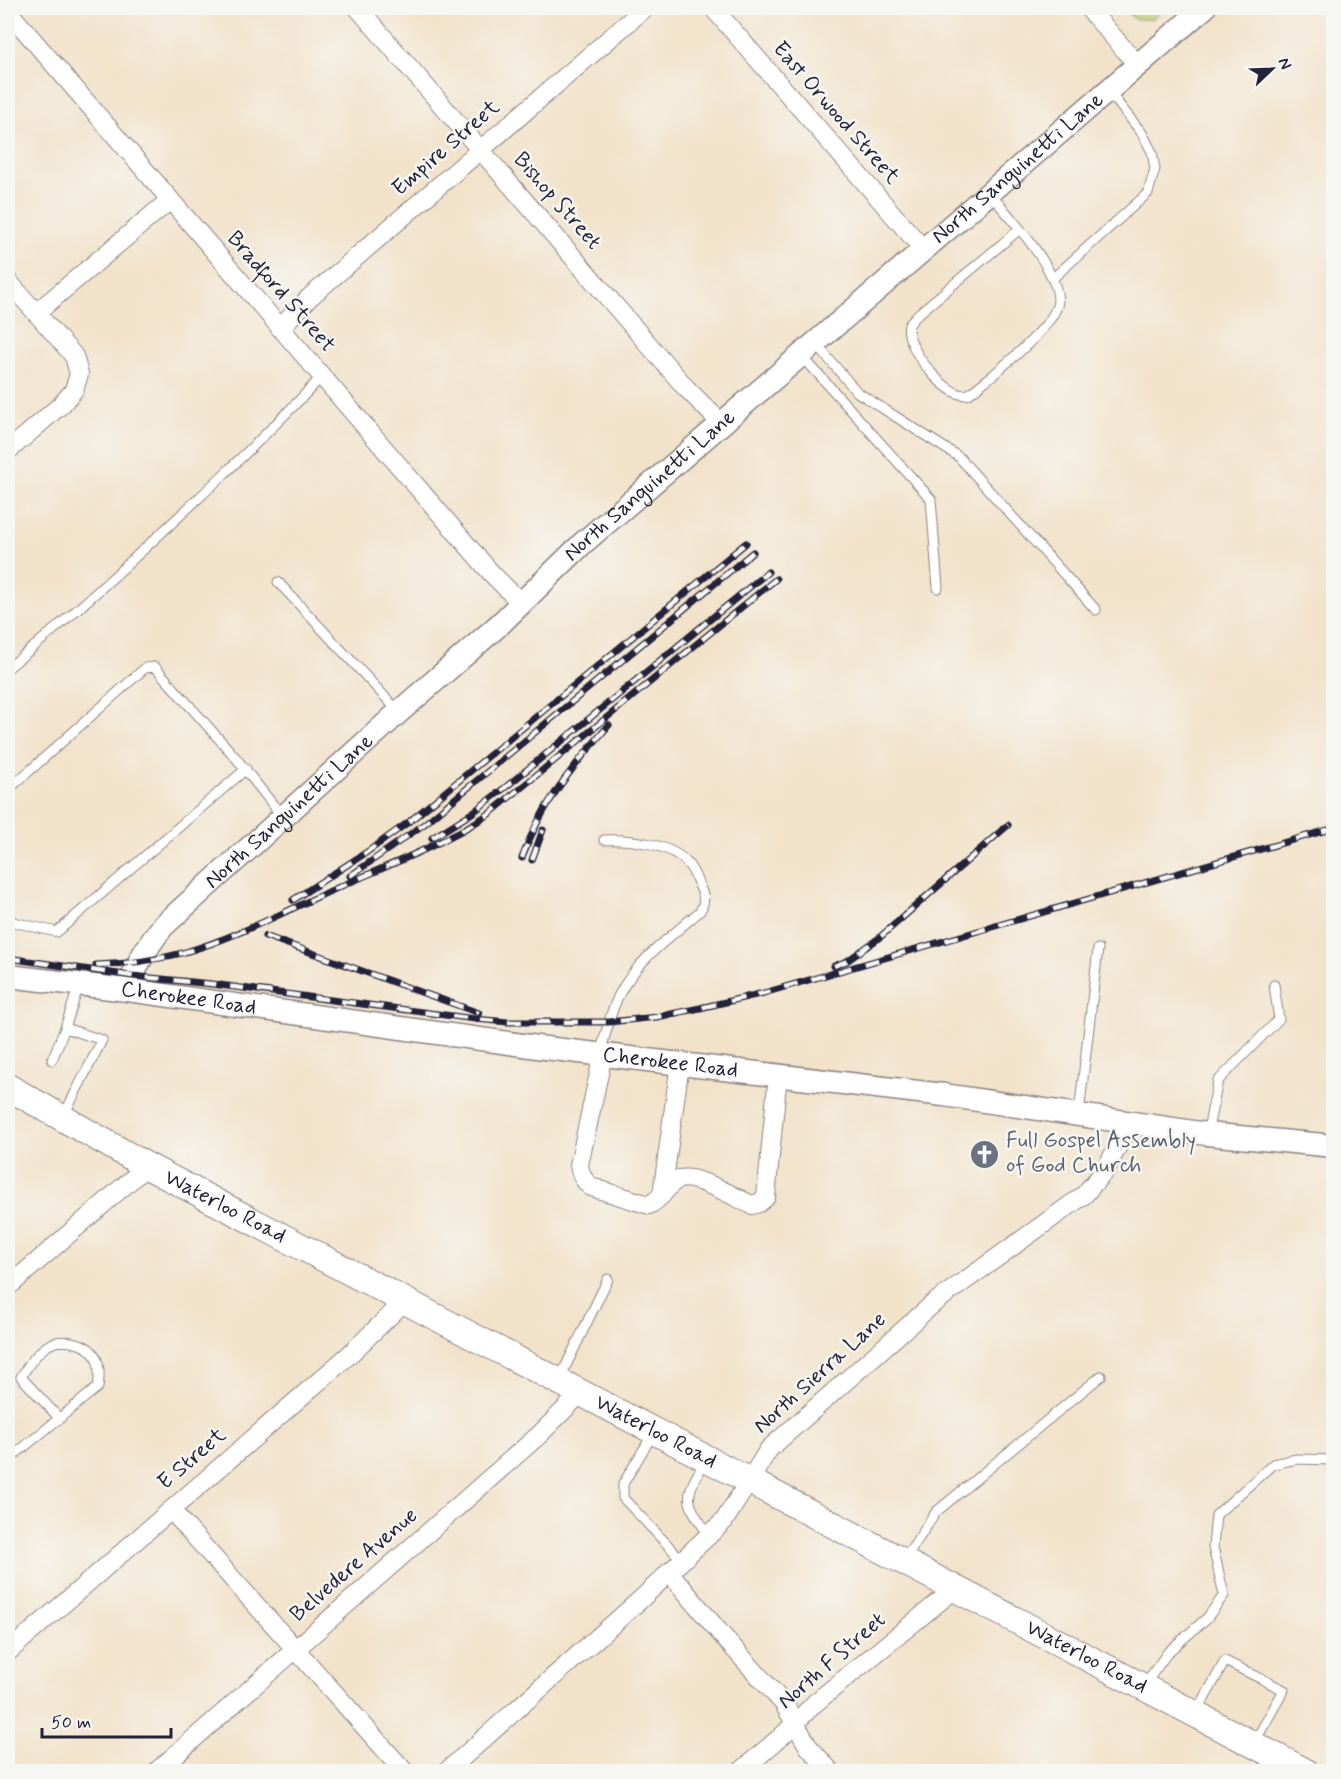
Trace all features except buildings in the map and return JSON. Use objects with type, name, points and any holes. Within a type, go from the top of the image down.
[{"type":"main road","name":"Waterloo Road","points":[[8,1087],[147,1166],[656,1430],[1306,1772]]},
{"type":"street","name":"Bishop Street","points":[[358,8],[686,388],[721,423]]},
{"type":"street","name":"Empire Street","points":[[280,328],[310,297],[645,8]]},
{"type":"street","name":"East Orwood Street","points":[[713,8],[923,249]]},
{"type":"street","points":[[1088,8],[1137,64]]},
{"type":"street","name":"North Sanguinetti Lane","points":[[128,990],[144,951],[163,926],[399,712],[500,624],[582,543],[1204,8]]},
{"type":"street","name":"Bradford Street","points":[[8,11],[492,574],[522,603]]},
{"type":"street","points":[[36,313],[170,200]]},
{"type":"street","points":[[8,280],[74,356],[79,374],[77,384],[62,404],[8,451]]},
{"type":"street","name":"Cherokee Road","points":[[8,976],[128,990],[602,1055],[778,1074],[1079,1114],[1207,1134],[1334,1146]]},
{"type":"street","points":[[602,1055],[579,1166],[581,1174],[584,1181],[591,1187],[649,1205],[679,1179],[688,1178],[752,1205],[766,1197],[778,1074]]},
{"type":"street","points":[[662,1196],[680,1064]]},
{"type":"street","name":"North Sierra Lane","points":[[446,1772],[709,1535],[731,1511],[769,1449],[934,1303],[1084,1195],[1106,1169],[1130,1122]]},
{"type":"street","points":[[8,1287],[147,1166]]},
{"type":"street","name":"E Street","points":[[8,1652],[350,1355],[406,1300]]},
{"type":"street","name":"Belvedere Avenue","points":[[156,1772],[539,1436],[582,1392]]},
{"type":"street","points":[[171,1510],[405,1772]]},
{"type":"street","points":[[676,1566],[721,1634],[784,1704],[808,1746],[831,1772]]},
{"type":"street","name":"North F Street","points":[[740,1772],[784,1734],[815,1703],[956,1588]]},
{"type":"lane","points":[[1052,279],[1148,193],[1155,169],[1152,152],[1142,133],[1107,90]]},
{"type":"lane","points":[[989,192],[1031,243],[1049,270],[1057,290],[1057,306],[1048,322],[1036,336],[969,394],[964,396],[952,392],[919,358],[911,342],[908,327],[912,320],[1020,230]]},
{"type":"lane","points":[[808,348],[931,499],[938,588]]},
{"type":"lane","points":[[808,348],[857,392],[959,457],[1095,610]]},
{"type":"lane","points":[[8,668],[168,528],[294,407],[322,376]]},
{"type":"lane","points":[[278,582],[399,712]]},
{"type":"lane","points":[[8,790],[145,668],[155,667],[246,769],[284,818]]},
{"type":"lane","points":[[8,916],[13,922],[57,932],[246,769]]},
{"type":"lane","points":[[602,1055],[619,995],[630,976],[651,953],[700,911],[705,904],[704,894],[688,864],[678,856],[646,843],[627,839],[604,840]]},
{"type":"lane","points":[[1079,1114],[1098,949]]},
{"type":"lane","points":[[52,1060],[79,985]]},
{"type":"lane","points":[[1207,1134],[1218,1082],[1278,1019],[1274,985]]},
{"type":"lane","points":[[63,1118],[102,1040],[65,1028]]},
{"type":"lane","points":[[559,1380],[608,1280]]},
{"type":"lane","points":[[8,1460],[60,1419],[98,1387],[100,1376],[96,1356],[84,1344],[64,1341],[52,1343],[30,1362],[21,1377],[60,1419]]},
{"type":"lane","points":[[904,1561],[936,1512],[1101,1376]]},
{"type":"lane","points":[[656,1430],[623,1484],[623,1498],[676,1566]]},
{"type":"lane","points":[[708,1458],[690,1487],[689,1500],[694,1515],[709,1535]]},
{"type":"lane","points":[[1143,1686],[1168,1653],[1207,1618],[1224,1595],[1213,1547],[1216,1515],[1273,1464],[1297,1459],[1334,1460]]},
{"type":"lane","points":[[1196,1714],[1225,1661],[1284,1690],[1254,1744]]},
{"type":"green space","points":[[1124,8],[1165,8],[1152,19],[1135,19]]},
{"type":"railway","points":[[293,900],[410,821],[746,543]]},
{"type":"railway","points":[[350,876],[423,825],[753,552]]},
{"type":"railway","points":[[432,838],[472,813],[507,786],[768,572]]},
{"type":"railway","points":[[96,965],[160,958],[221,940],[415,854],[471,825],[489,814],[776,579]]},
{"type":"railway","points":[[522,858],[548,803],[609,725]]},
{"type":"railway","points":[[834,966],[847,961],[879,938],[1008,825]]},
{"type":"railway","points":[[8,958],[475,1019],[508,1022],[609,1022],[657,1017],[764,993],[1334,828]]},
{"type":"railway","points":[[532,860],[543,830]]},
{"type":"railway","points":[[265,936],[479,1013]]},
{"type":"place","name":"Full Gospel Assembly of God Church","points":[[985,1154]]}]
